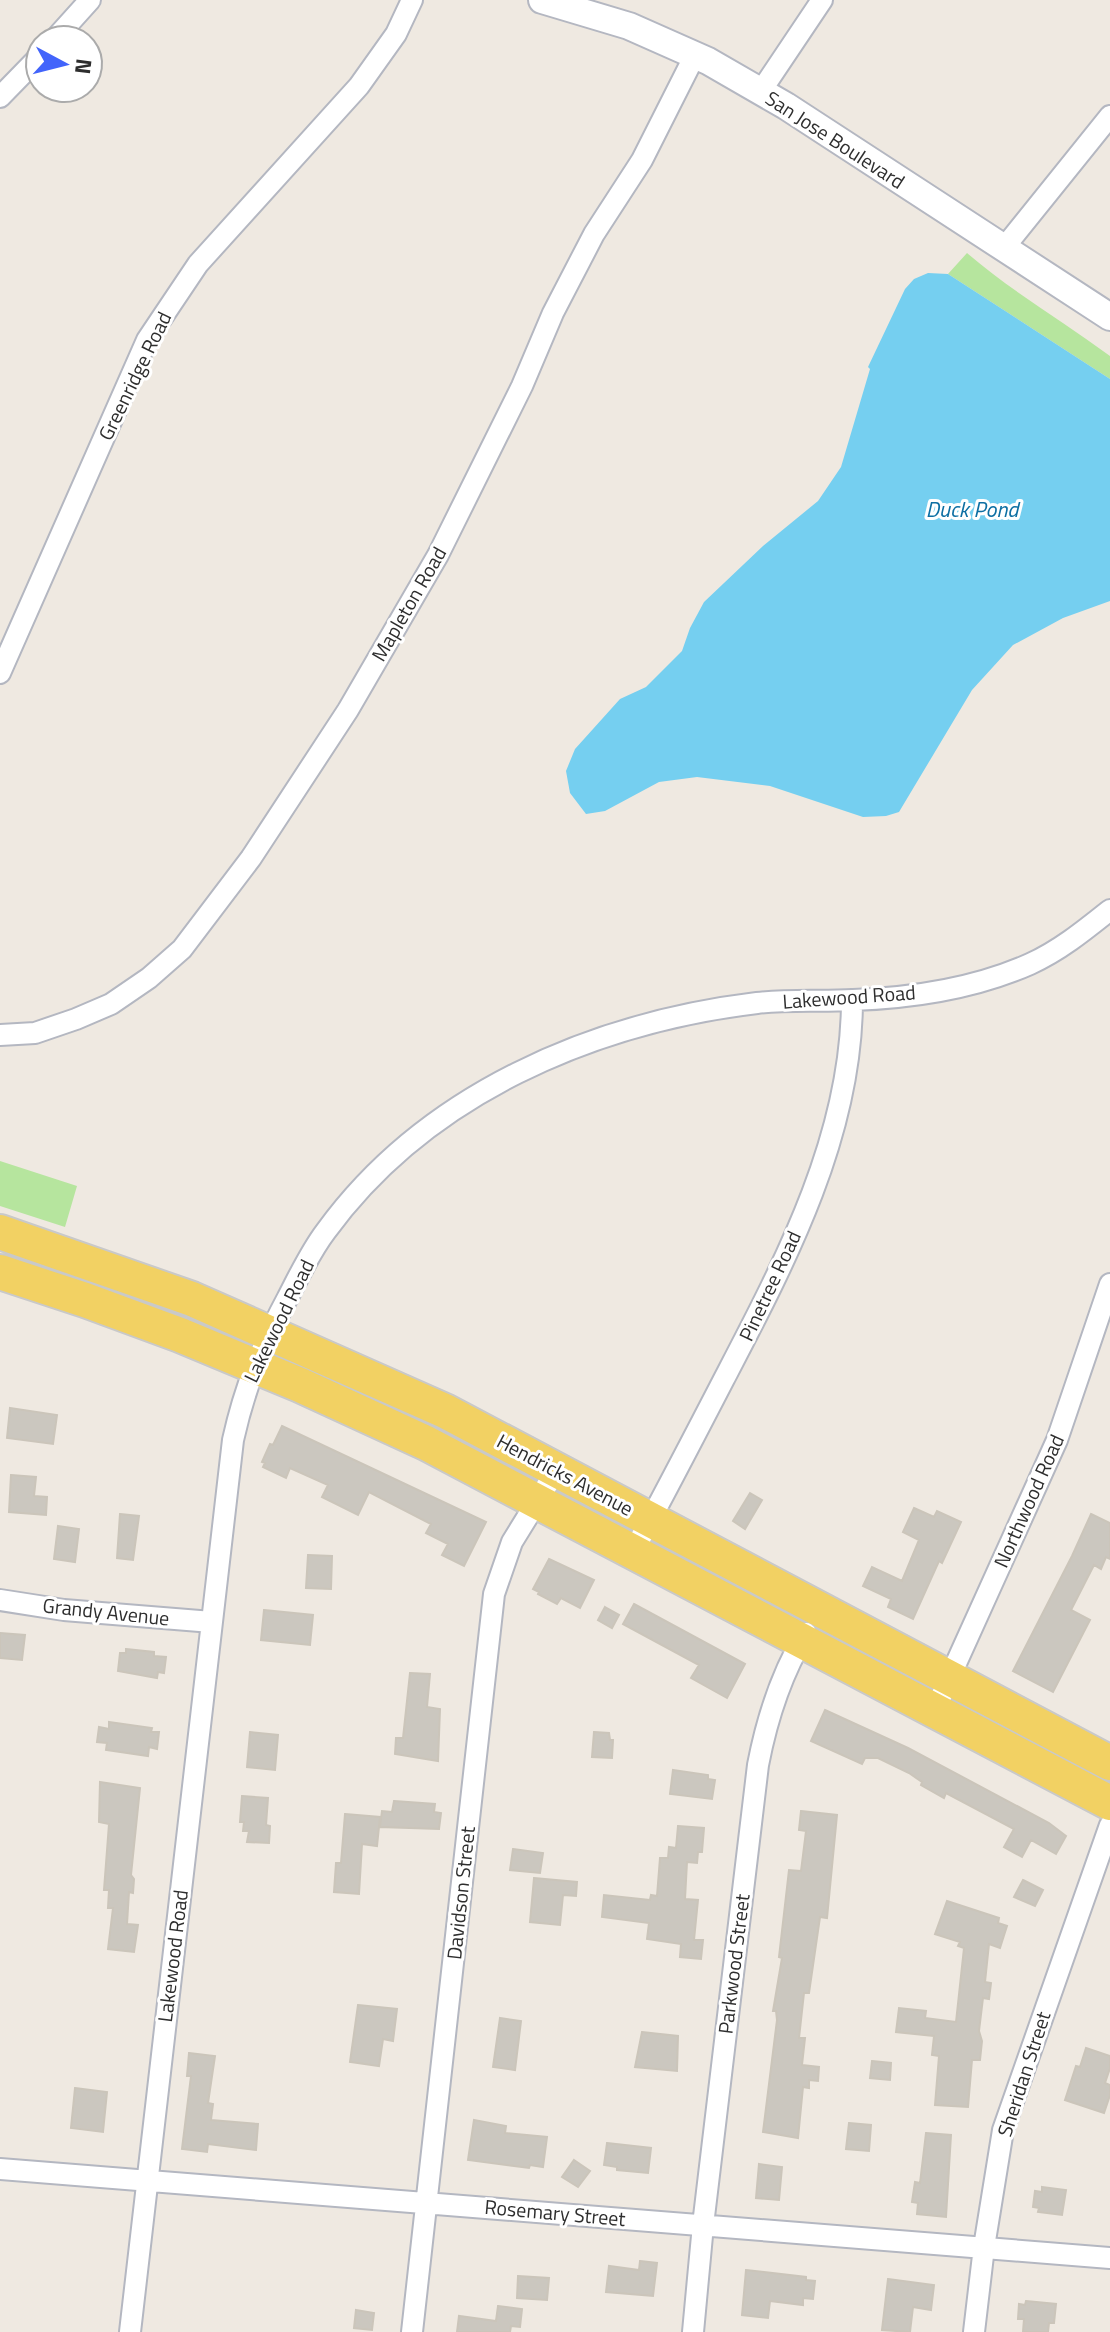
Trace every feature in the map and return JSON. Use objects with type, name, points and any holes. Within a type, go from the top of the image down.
[{"type":"main road","name":"Hendricks Avenue","points":[[0,1232],[192,1299],[445,1411],[1110,1763]]},
{"type":"main road","name":"Hendricks Avenue","points":[[0,1272],[112,1310],[253,1366],[426,1443],[1110,1803]]},
{"type":"street","points":[[68,24],[90,0]]},
{"type":"street","name":"Greenridge Road","points":[[0,673],[147,340],[198,264],[359,86],[396,34],[412,0]]},
{"type":"street","name":"San Jose Boulevard","points":[[542,0],[629,26],[695,55],[761,91],[1110,317]]},
{"type":"street","points":[[761,91],[822,0]]},
{"type":"street","name":"Mapleton Road","points":[[0,1035],[35,1033],[76,1019],[111,1004],[149,978],[182,949],[251,858],[348,710],[438,555],[522,386],[553,313],[594,234],[642,160],[695,55]]},
{"type":"street","points":[[0,97],[24,72]]},
{"type":"street","points":[[1003,249],[1110,116]]},
{"type":"street","name":"Lakewood Road","points":[[130,2332],[204,1707],[228,1469],[253,1366],[319,1241],[371,1177],[431,1125],[486,1089],[588,1042],[662,1019],[759,1002],[897,997],[992,978],[1061,947],[1110,910]]},
{"type":"street","name":"Pinetree Road","points":[[633,1552],[761,1308],[818,1177],[847,1070],[852,1037],[852,1000]]},
{"type":"street","name":"Northwood Road","points":[[934,1712],[1057,1440],[1110,1284]]},
{"type":"street","name":"Davidson Street","points":[[412,2332],[494,1594],[512,1542],[557,1469]]},
{"type":"street","name":"Grandy Avenue","points":[[0,1600],[64,1610],[212,1622]]},
{"type":"street","name":"Parkwood Street","points":[[693,2332],[703,2225],[765,1725],[787,1667],[820,1609]]},
{"type":"street","name":"Sheridan Street","points":[[974,2332],[1003,2130],[1110,1825]]},
{"type":"street","name":"Rosemary Street","points":[[0,2169],[1110,2258]]},
{"type":"green space","points":[[967,253],[1110,356],[1110,379],[948,274]]},
{"type":"green space","points":[[0,1161],[77,1186],[65,1227],[0,1206]]},
{"type":"water","name":"Duck Pond","points":[[928,273],[948,274],[1110,379],[1110,601],[1063,618],[1013,645],[972,690],[899,812],[863,817],[770,786],[697,777],[659,782],[605,811],[586,814],[570,793],[566,771],[575,749],[620,699],[646,687],[682,651],[704,602],[763,546],[818,501],[841,467],[870,369],[868,367],[905,289],[914,279]]},
{"type":"building","points":[[10,1408],[57,1415],[53,1444],[7,1438]]},
{"type":"building","points":[[282,1426],[486,1522],[464,1566],[442,1555],[448,1544],[426,1533],[431,1524],[369,1492],[358,1515],[322,1497],[328,1485],[290,1468],[286,1478],[263,1467],[265,1463],[262,1462],[270,1444],[273,1445]]},
{"type":"building","points":[[11,1475],[36,1477],[34,1496],[47,1497],[46,1515],[9,1512]]},
{"type":"building","points":[[750,1493],[762,1500],[745,1529],[733,1521]]},
{"type":"building","points":[[914,1508],[934,1517],[937,1511],[961,1522],[942,1563],[939,1561],[913,1619],[888,1607],[891,1599],[863,1586],[872,1567],[902,1581],[919,1540],[903,1532]]},
{"type":"building","points":[[120,1514],[139,1516],[133,1560],[117,1558]]},
{"type":"building","points":[[1091,1514],[1110,1523],[1110,1559],[1106,1557],[1101,1569],[1094,1565],[1071,1610],[1090,1620],[1053,1692],[1013,1671]]},
{"type":"building","points":[[58,1526],[79,1529],[75,1562],[54,1559]]},
{"type":"building","points":[[308,1555],[332,1556],[331,1589],[306,1588]]},
{"type":"building","points":[[549,1559],[594,1580],[580,1608],[561,1598],[557,1604],[533,1589]]},
{"type":"building","points":[[634,1604],[745,1664],[727,1698],[691,1678],[699,1665],[623,1624]]},
{"type":"building","points":[[605,1607],[619,1615],[612,1628],[598,1620]]},
{"type":"building","points":[[264,1610],[313,1615],[310,1645],[261,1640]]},
{"type":"building","points":[[0,1633],[25,1635],[22,1660],[0,1658]]},
{"type":"building","points":[[126,1649],[154,1652],[154,1656],[166,1657],[164,1673],[158,1672],[157,1678],[118,1671],[120,1653],[126,1653]]},
{"type":"building","points":[[410,1673],[430,1674],[427,1707],[440,1709],[438,1761],[395,1754],[396,1738],[403,1738]]},
{"type":"building","points":[[825,1710],[908,1748],[1049,1823],[1066,1836],[1056,1854],[1031,1840],[1022,1857],[1004,1847],[1014,1829],[946,1793],[944,1798],[921,1785],[922,1782],[909,1773],[878,1758],[865,1758],[862,1764],[811,1741]]},
{"type":"building","points":[[109,1722],[152,1728],[151,1732],[159,1732],[157,1749],[149,1747],[148,1756],[106,1750],[107,1743],[97,1742],[99,1727],[109,1729]]},
{"type":"building","points":[[250,1732],[278,1735],[275,1770],[247,1767]]},
{"type":"building","points":[[594,1732],[609,1733],[610,1740],[613,1740],[612,1758],[592,1757]]},
{"type":"building","points":[[673,1770],[708,1775],[708,1779],[715,1780],[712,1799],[670,1794]]},
{"type":"building","points":[[100,1782],[140,1788],[131,1875],[134,1879],[133,1893],[129,1892],[127,1924],[138,1925],[134,1952],[108,1949],[113,1908],[108,1908],[109,1890],[104,1890],[109,1824],[99,1822]]},
{"type":"building","points":[[242,1796],[268,1798],[266,1825],[270,1826],[269,1843],[247,1842],[249,1831],[243,1831],[244,1822],[240,1822]]},
{"type":"building","points":[[394,1801],[435,1804],[434,1812],[441,1813],[439,1829],[380,1827],[382,1811],[392,1812]]},
{"type":"building","points":[[801,1811],[837,1815],[827,1918],[820,1917],[809,1993],[804,1993],[799,2038],[805,2038],[802,2065],[819,2067],[818,2081],[809,2080],[809,2088],[803,2087],[798,2138],[763,2132],[777,2020],[776,2011],[773,2011],[782,1958],[779,1957],[789,1870],[801,1871],[806,1831],[799,1830]]},
{"type":"building","points":[[345,1814],[380,1817],[377,1846],[362,1844],[359,1894],[334,1892],[336,1863],[341,1863]]},
{"type":"building","points":[[678,1826],[704,1828],[702,1852],[698,1852],[697,1863],[687,1862],[685,1899],[698,1900],[694,1940],[703,1940],[701,1959],[680,1957],[681,1944],[647,1939],[649,1923],[602,1917],[604,1895],[650,1900],[651,1895],[657,1896],[660,1858],[668,1858],[669,1847],[676,1848]]},
{"type":"building","points":[[513,1849],[543,1853],[540,1873],[510,1870]]},
{"type":"building","points":[[534,1878],[577,1882],[576,1896],[563,1895],[560,1925],[530,1922]]},
{"type":"building","points":[[1023,1880],[1043,1890],[1035,1906],[1014,1897]]},
{"type":"building","points":[[947,1901],[999,1918],[998,1923],[1007,1926],[1000,1948],[989,1944],[985,1982],[991,1983],[989,1999],[983,1998],[979,2031],[982,2041],[980,2060],[972,2060],[968,2107],[935,2105],[939,2056],[932,2055],[934,2036],[896,2032],[899,2008],[926,2011],[925,2018],[956,2022],[964,1948],[958,1946],[960,1942],[935,1934]]},
{"type":"building","points":[[358,2005],[397,2009],[393,2041],[383,2039],[379,2066],[350,2062]]},
{"type":"building","points":[[500,2018],[521,2021],[515,2070],[493,2067]]},
{"type":"building","points":[[642,2032],[678,2036],[677,2071],[635,2067]]},
{"type":"building","points":[[1086,2048],[1110,2056],[1105,2083],[1110,2085],[1110,2095],[1104,2113],[1065,2100],[1076,2066],[1080,2067]]},
{"type":"building","points":[[189,2053],[215,2056],[208,2103],[213,2104],[211,2120],[258,2124],[256,2150],[208,2144],[207,2152],[182,2149],[191,2076],[187,2076]]},
{"type":"building","points":[[872,2061],[891,2063],[890,2080],[870,2078]]},
{"type":"building","points":[[75,2088],[107,2092],[103,2132],[71,2128]]},
{"type":"building","points":[[474,2120],[506,2126],[505,2133],[547,2137],[543,2167],[468,2160]]},
{"type":"building","points":[[849,2123],[871,2125],[869,2151],[846,2149]]},
{"type":"building","points":[[926,2133],[951,2135],[946,2217],[917,2214],[918,2203],[912,2202],[915,2182],[920,2183]]},
{"type":"building","points":[[607,2143],[651,2148],[648,2173],[617,2170],[617,2167],[604,2165]]},
{"type":"building","points":[[574,2160],[590,2171],[578,2187],[562,2177]]},
{"type":"building","points":[[759,2164],[782,2167],[779,2200],[756,2198]]},
{"type":"building","points":[[1042,2187],[1066,2190],[1062,2215],[1038,2212],[1039,2208],[1033,2207],[1035,2191],[1042,2192]]},
{"type":"building","points":[[640,2261],[657,2263],[653,2296],[606,2292],[609,2266],[639,2270]]},
{"type":"building","points":[[746,2270],[806,2277],[806,2280],[815,2281],[813,2299],[803,2298],[803,2305],[770,2301],[768,2318],[742,2315]]},
{"type":"building","points":[[518,2276],[549,2278],[547,2300],[517,2298]]},
{"type":"building","points":[[888,2279],[934,2285],[931,2310],[913,2307],[910,2332],[882,2330]]},
{"type":"building","points":[[1026,2301],[1056,2304],[1054,2323],[1049,2323],[1048,2332],[1023,2332],[1024,2319],[1018,2319],[1019,2304],[1025,2305]]},
{"type":"building","points":[[498,2306],[522,2309],[520,2327],[511,2326],[510,2332],[457,2332],[459,2316],[496,2321]]},
{"type":"building","points":[[356,2310],[374,2313],[372,2330],[354,2328]]}]
